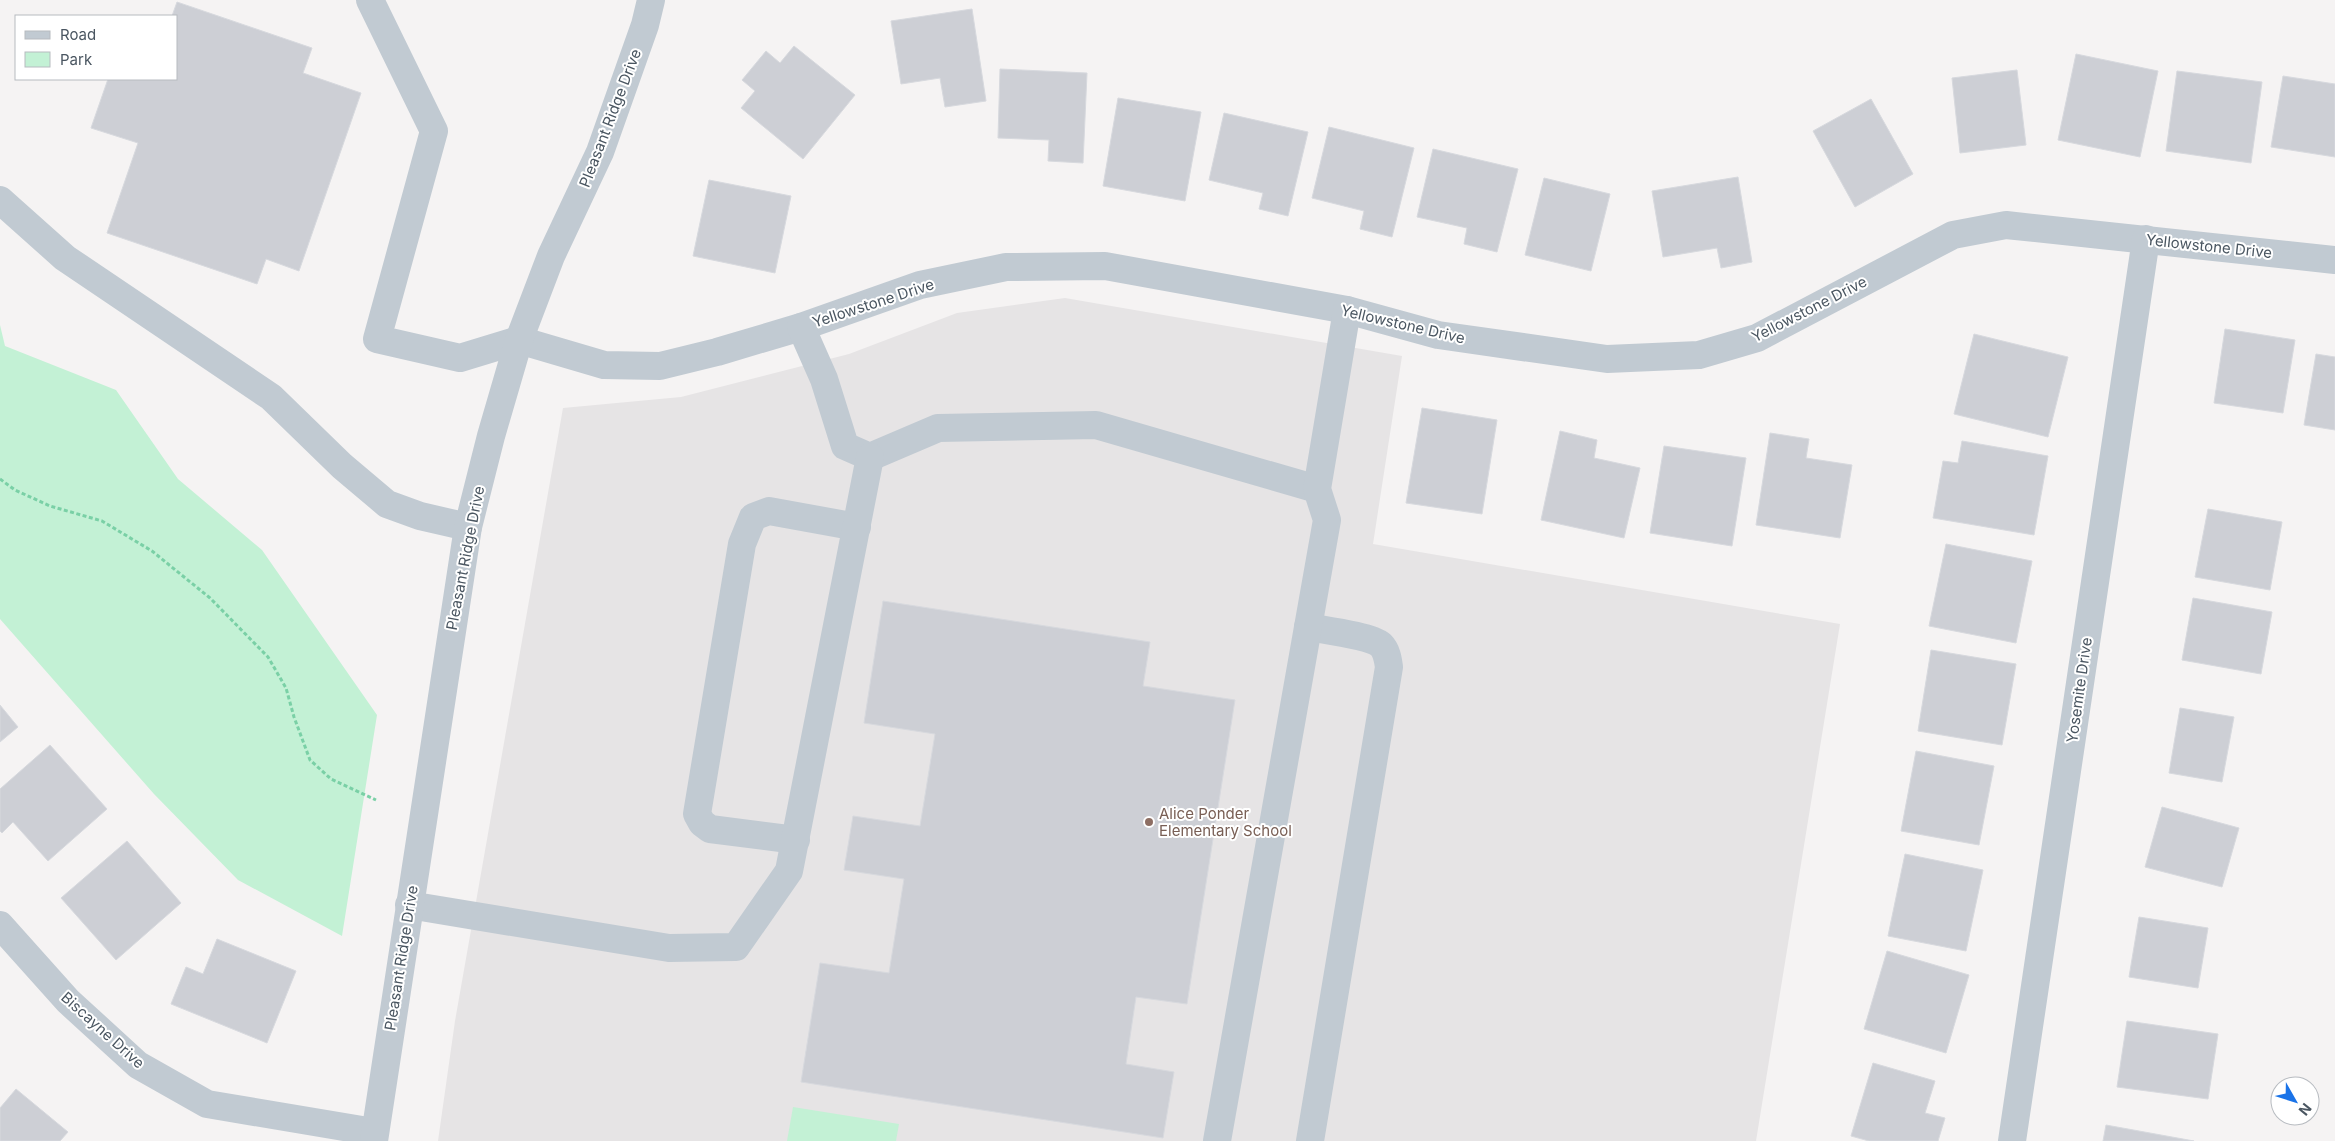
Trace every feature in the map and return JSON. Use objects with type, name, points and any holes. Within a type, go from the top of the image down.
[{"type":"street","points":[[370,0],[434,130],[377,339],[460,358],[519,340]]},
{"type":"street","name":"Pleasant Ridge Drive","points":[[374,1136],[468,528],[491,436],[519,340],[551,256],[600,152],[645,25],[651,0]]},
{"type":"street","points":[[0,200],[65,258],[271,397],[342,466],[387,504],[420,516],[468,528]]},
{"type":"street","name":"Yellowstone Drive","points":[[519,340],[604,365],[660,366],[717,352],[801,327],[920,285],[1006,267],[1105,266],[1347,310],[1438,335],[1606,359],[1699,355],[1757,338],[1953,235],[2006,225],[2335,260]]},
{"type":"street","name":"Yosemite Drive","points":[[2012,1141],[2146,239]]},
{"type":"street","points":[[1217,1141],[1327,520],[1318,489],[1347,310]]},
{"type":"street","points":[[801,327],[824,379],[845,446],[870,457],[938,428],[1096,425],[1318,489]]},
{"type":"street","points":[[409,906],[669,948],[736,947],[789,871],[870,457]]},
{"type":"street","points":[[796,840],[710,829],[702,823],[697,814],[742,544],[753,517],[769,511],[857,527]]},
{"type":"street","points":[[1308,627],[1372,640],[1382,645],[1387,655],[1389,667],[1310,1141]]},
{"type":"street","name":"Biscayne Drive","points":[[0,925],[68,1001],[138,1065],[207,1104],[374,1136]]},
{"type":"path","points":[[0,479],[15,490],[50,506],[102,521],[152,551],[210,598],[268,656],[286,688],[294,717],[310,760],[331,779],[376,800]]},
{"type":"shaded area","name":"Alice Ponder Elementary School","points":[[1065,298],[1402,356],[1373,544],[1840,624],[1756,1141],[438,1141],[455,1021],[563,408],[681,397],[849,354],[957,313]]},
{"type":"green space","points":[[0,325],[5,346],[116,390],[178,479],[262,550],[377,715],[342,936],[238,880],[154,794],[0,619]]},
{"type":"green space","points":[[793,1107],[899,1124],[896,1141],[787,1141]]},
{"type":"building","points":[[177,2],[312,48],[303,73],[361,93],[299,271],[266,259],[257,284],[107,233],[138,143],[91,128],[108,80],[178,80],[178,15],[172,15]]},
{"type":"building","points":[[972,9],[986,101],[945,107],[940,78],[901,84],[891,21]]},
{"type":"building","points":[[794,46],[855,95],[803,159],[741,108],[755,91],[742,80],[766,51],[780,63]]},
{"type":"building","points":[[2076,54],[2158,71],[2140,157],[2058,140]]},
{"type":"building","points":[[1000,69],[1087,73],[1083,163],[1048,161],[1049,140],[998,138]]},
{"type":"building","points":[[2017,70],[2026,145],[1960,153],[1952,78]]},
{"type":"building","points":[[2177,71],[2262,82],[2251,163],[2166,151]]},
{"type":"building","points":[[2283,76],[2335,84],[2335,157],[2271,147]]},
{"type":"building","points":[[1118,98],[1201,112],[1185,201],[1103,186]]},
{"type":"building","points":[[1871,99],[1913,174],[1855,207],[1813,131]]},
{"type":"building","points":[[1224,113],[1308,132],[1288,216],[1259,209],[1263,193],[1209,180]]},
{"type":"building","points":[[1329,127],[1414,148],[1392,237],[1360,229],[1364,211],[1312,198]]},
{"type":"building","points":[[1433,149],[1518,169],[1497,252],[1464,244],[1467,228],[1417,217]]},
{"type":"building","points":[[1738,177],[1752,262],[1721,268],[1717,248],[1663,257],[1652,191]]},
{"type":"building","points":[[1544,178],[1610,194],[1591,271],[1525,255]]},
{"type":"building","points":[[709,180],[791,196],[775,273],[693,256]]},
{"type":"building","points":[[2225,329],[2295,340],[2283,413],[2214,403]]},
{"type":"building","points":[[1974,334],[2068,357],[2048,437],[1954,414]]},
{"type":"building","points":[[2316,354],[2335,357],[2335,430],[2304,425]]},
{"type":"building","points":[[1422,408],[1497,420],[1482,514],[1406,503]]},
{"type":"building","points":[[1560,431],[1597,440],[1594,458],[1640,468],[1624,538],[1541,520]]},
{"type":"building","points":[[1770,433],[1809,439],[1806,458],[1852,465],[1840,538],[1756,525]]},
{"type":"building","points":[[1962,441],[2048,456],[2034,535],[1933,518],[1943,461],[1958,463]]},
{"type":"building","points":[[1664,446],[1746,458],[1732,546],[1650,533]]},
{"type":"building","points":[[2208,509],[2282,522],[2270,590],[2195,577]]},
{"type":"building","points":[[1946,544],[2032,561],[2016,643],[1929,626]]},
{"type":"building","points":[[2193,598],[2272,612],[2261,674],[2182,660]]},
{"type":"building","points":[[883,601],[1150,642],[1143,686],[1235,700],[1187,1004],[1136,997],[1126,1064],[1174,1072],[1163,1138],[801,1082],[820,963],[889,973],[904,879],[844,870],[853,816],[920,826],[935,734],[864,723]]},
{"type":"building","points":[[1931,650],[2016,664],[2002,745],[1918,731]]},
{"type":"building","points":[[0,705],[18,727],[0,742]]},
{"type":"building","points":[[2180,708],[2234,717],[2222,782],[2169,773]]},
{"type":"building","points":[[50,745],[107,809],[48,861],[13,822],[2,833],[0,831],[0,789]]},
{"type":"building","points":[[1916,751],[1994,766],[1979,845],[1901,831]]},
{"type":"building","points":[[2162,807],[2239,828],[2222,887],[2145,867]]},
{"type":"building","points":[[127,841],[181,903],[116,960],[61,898]]},
{"type":"building","points":[[1905,854],[1983,870],[1966,951],[1888,936]]},
{"type":"building","points":[[2139,917],[2208,928],[2198,988],[2129,977]]},
{"type":"building","points":[[217,939],[296,971],[267,1043],[171,1004],[186,967],[203,974]]},
{"type":"building","points":[[1887,951],[1969,975],[1946,1053],[1864,1029]]},
{"type":"building","points":[[2127,1021],[2218,1034],[2208,1099],[2117,1087]]},
{"type":"building","points":[[1873,1063],[1935,1081],[1925,1113],[1945,1118],[1938,1141],[1869,1141],[1851,1136]]},
{"type":"building","points":[[16,1089],[68,1132],[60,1141],[0,1141],[0,1108]]},
{"type":"building","points":[[2106,1125],[2194,1141],[2103,1141]]},
{"type":"place","name":"Alice Ponder Elementary School","points":[[1149,822]]}]
